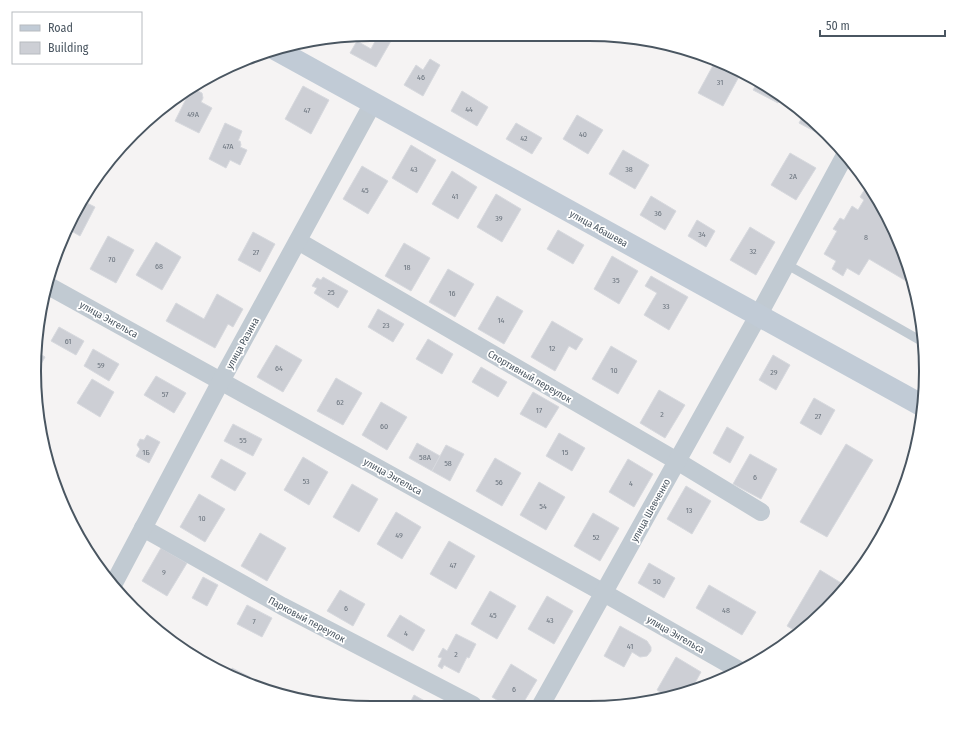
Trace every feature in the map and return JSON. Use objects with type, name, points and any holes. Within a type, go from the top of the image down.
[{"type":"street","name":"улица Абашева","points":[[283,53],[917,403]]},
{"type":"street","name":"улица Разина","points":[[116,580],[221,381],[373,103]]},
{"type":"street","name":"улица Шевченко","points":[[547,701],[604,592],[678,461],[843,160]]},
{"type":"street","name":"Спортивный переулок","points":[[298,241],[678,461],[761,512]]},
{"type":"street","name":"улица Энгельса","points":[[52,288],[604,592],[734,667]]},
{"type":"street","name":"Парковый переулок","points":[[143,528],[282,606],[465,701]]},
{"type":"lane","points":[[786,264],[917,339]]},
{"type":"building","points":[[375,41],[391,41],[376,67],[350,53],[357,42],[371,49]]},
{"type":"building","points":[[430,59],[440,65],[423,96],[404,85],[416,65],[423,70]]},
{"type":"building","points":[[713,65],[739,77],[723,106],[698,93]]},
{"type":"building","points":[[303,86],[329,100],[311,134],[285,119]]},
{"type":"building","points":[[755,86],[779,102],[778,103],[753,90]]},
{"type":"building","points":[[197,91],[202,93],[203,98],[201,102],[212,108],[199,133],[175,121],[186,98]]},
{"type":"building","points":[[462,91],[488,107],[477,126],[451,111]]},
{"type":"building","points":[[577,115],[603,130],[588,154],[563,139]]},
{"type":"building","points":[[802,118],[816,132],[799,123]]},
{"type":"building","points":[[225,123],[242,131],[238,141],[240,141],[240,147],[247,150],[240,165],[230,160],[226,168],[209,159]]},
{"type":"building","points":[[516,123],[542,138],[532,154],[506,139]]},
{"type":"building","points":[[411,145],[436,160],[417,193],[392,178]]},
{"type":"building","points":[[623,150],[649,165],[635,189],[609,174]]},
{"type":"building","points":[[790,153],[816,168],[796,200],[771,185]]},
{"type":"building","points":[[362,166],[388,181],[368,214],[343,199]]},
{"type":"building","points":[[452,171],[477,187],[458,219],[432,204]]},
{"type":"building","points":[[864,190],[875,206],[894,245],[906,281],[869,259],[859,275],[847,268],[843,276],[832,269],[836,261],[824,254],[837,231],[833,229],[840,218],[844,220],[852,206],[858,210],[864,200],[860,197]]},
{"type":"building","points":[[496,194],[521,209],[502,242],[477,227]]},
{"type":"building","points":[[651,196],[676,211],[665,230],[640,215]]},
{"type":"building","points":[[87,203],[95,207],[80,236],[72,231]]},
{"type":"building","points":[[697,220],[715,231],[706,247],[688,236]]},
{"type":"building","points":[[750,227],[775,242],[756,275],[730,260]]},
{"type":"building","points":[[558,230],[584,245],[573,264],[547,249]]},
{"type":"building","points":[[253,232],[275,244],[260,272],[238,260]]},
{"type":"building","points":[[108,236],[134,250],[116,283],[90,269]]},
{"type":"building","points":[[156,242],[181,257],[162,290],[136,275]]},
{"type":"building","points":[[404,243],[430,258],[411,291],[385,276]]},
{"type":"building","points":[[612,256],[638,271],[619,304],[594,289]]},
{"type":"building","points":[[448,269],[474,284],[455,317],[429,302]]},
{"type":"building","points":[[651,276],[688,297],[669,330],[644,315],[657,293],[645,286]]},
{"type":"building","points":[[323,277],[348,291],[338,308],[314,293],[317,288],[312,286],[317,278],[321,280]]},
{"type":"building","points":[[217,294],[243,309],[233,327],[228,324],[215,348],[166,321],[176,303],[204,319]]},
{"type":"building","points":[[497,296],[523,311],[504,344],[478,329]]},
{"type":"building","points":[[378,309],[404,324],[393,342],[368,327]]},
{"type":"building","points":[[552,321],[583,339],[576,350],[569,346],[555,371],[531,357]]},
{"type":"building","points":[[59,327],[84,341],[76,355],[51,341]]},
{"type":"building","points":[[428,339],[453,354],[442,374],[416,359]]},
{"type":"building","points":[[276,345],[302,360],[283,392],[257,377]]},
{"type":"building","points":[[611,346],[637,361],[618,394],[592,379]]},
{"type":"building","points":[[93,349],[119,364],[109,381],[84,366]]},
{"type":"building","points":[[42,355],[45,357],[41,364]]},
{"type":"building","points":[[773,355],[790,365],[776,390],[759,380]]},
{"type":"building","points":[[481,367],[507,382],[498,397],[472,382]]},
{"type":"building","points":[[156,376],[186,393],[174,413],[144,395]]},
{"type":"building","points":[[336,378],[362,393],[343,425],[317,411]]},
{"type":"building","points":[[92,379],[114,392],[100,417],[77,403]]},
{"type":"building","points":[[659,390],[685,405],[665,438],[640,423]]},
{"type":"building","points":[[533,392],[559,407],[546,428],[520,414]]},
{"type":"building","points":[[814,398],[835,410],[821,435],[800,423]]},
{"type":"building","points":[[381,402],[407,417],[387,450],[362,435]]},
{"type":"building","points":[[233,424],[262,439],[253,456],[224,441]]},
{"type":"building","points":[[727,427],[744,437],[730,463],[713,453]]},
{"type":"building","points":[[559,433],[585,448],[572,471],[546,456]]},
{"type":"building","points":[[147,435],[160,442],[149,463],[136,456],[140,449],[137,445],[140,439],[144,440]]},
{"type":"building","points":[[417,443],[440,456],[432,471],[409,458]]},
{"type":"building","points":[[846,444],[873,460],[827,537],[800,522]]},
{"type":"building","points":[[446,445],[464,454],[450,481],[432,471]]},
{"type":"building","points":[[750,454],[777,469],[761,499],[733,484]]},
{"type":"building","points":[[303,457],[328,472],[309,505],[284,490]]},
{"type":"building","points":[[495,458],[521,473],[502,506],[476,491]]},
{"type":"building","points":[[221,459],[246,473],[235,491],[211,477]]},
{"type":"building","points":[[628,459],[653,474],[634,507],[609,492]]},
{"type":"building","points":[[539,482],[565,497],[546,530],[520,515]]},
{"type":"building","points":[[352,484],[378,499],[359,532],[333,517]]},
{"type":"building","points":[[686,486],[711,501],[692,534],[667,519]]},
{"type":"building","points":[[199,494],[225,509],[205,542],[180,527]]},
{"type":"building","points":[[396,512],[421,527],[402,559],[377,544]]},
{"type":"building","points":[[593,513],[619,528],[600,561],[574,546]]},
{"type":"building","points":[[260,533],[286,548],[267,581],[241,566]]},
{"type":"building","points":[[449,541],[475,556],[456,589],[430,574]]},
{"type":"building","points":[[161,548],[187,563],[167,596],[142,581]]},
{"type":"building","points":[[649,563],[675,578],[664,598],[638,583]]},
{"type":"building","points":[[820,570],[842,583],[807,619],[794,630],[787,626]]},
{"type":"building","points":[[203,577],[218,585],[207,606],[192,598]]},
{"type":"building","points":[[709,585],[756,612],[742,635],[696,608]]},
{"type":"building","points":[[340,590],[365,604],[353,626],[327,611]]},
{"type":"building","points":[[490,591],[516,606],[497,639],[471,624]]},
{"type":"building","points":[[547,596],[573,611],[554,644],[528,629]]},
{"type":"building","points":[[247,605],[272,618],[262,637],[237,624]]},
{"type":"building","points":[[400,615],[425,630],[413,651],[387,636]]},
{"type":"building","points":[[620,626],[647,641],[651,647],[651,651],[647,656],[640,657],[632,652],[624,667],[604,656]]},
{"type":"building","points":[[456,634],[476,644],[459,673],[444,665],[442,669],[438,666],[442,658],[438,657],[443,648],[447,651]]},
{"type":"building","points":[[676,657],[701,672],[695,683],[662,693],[657,690]]},
{"type":"building","points":[[511,664],[537,680],[524,701],[498,701],[492,697]]},
{"type":"building","points":[[232,668],[250,677],[245,676],[231,670]]},
{"type":"building","points":[[414,695],[425,701],[411,701]]}]
